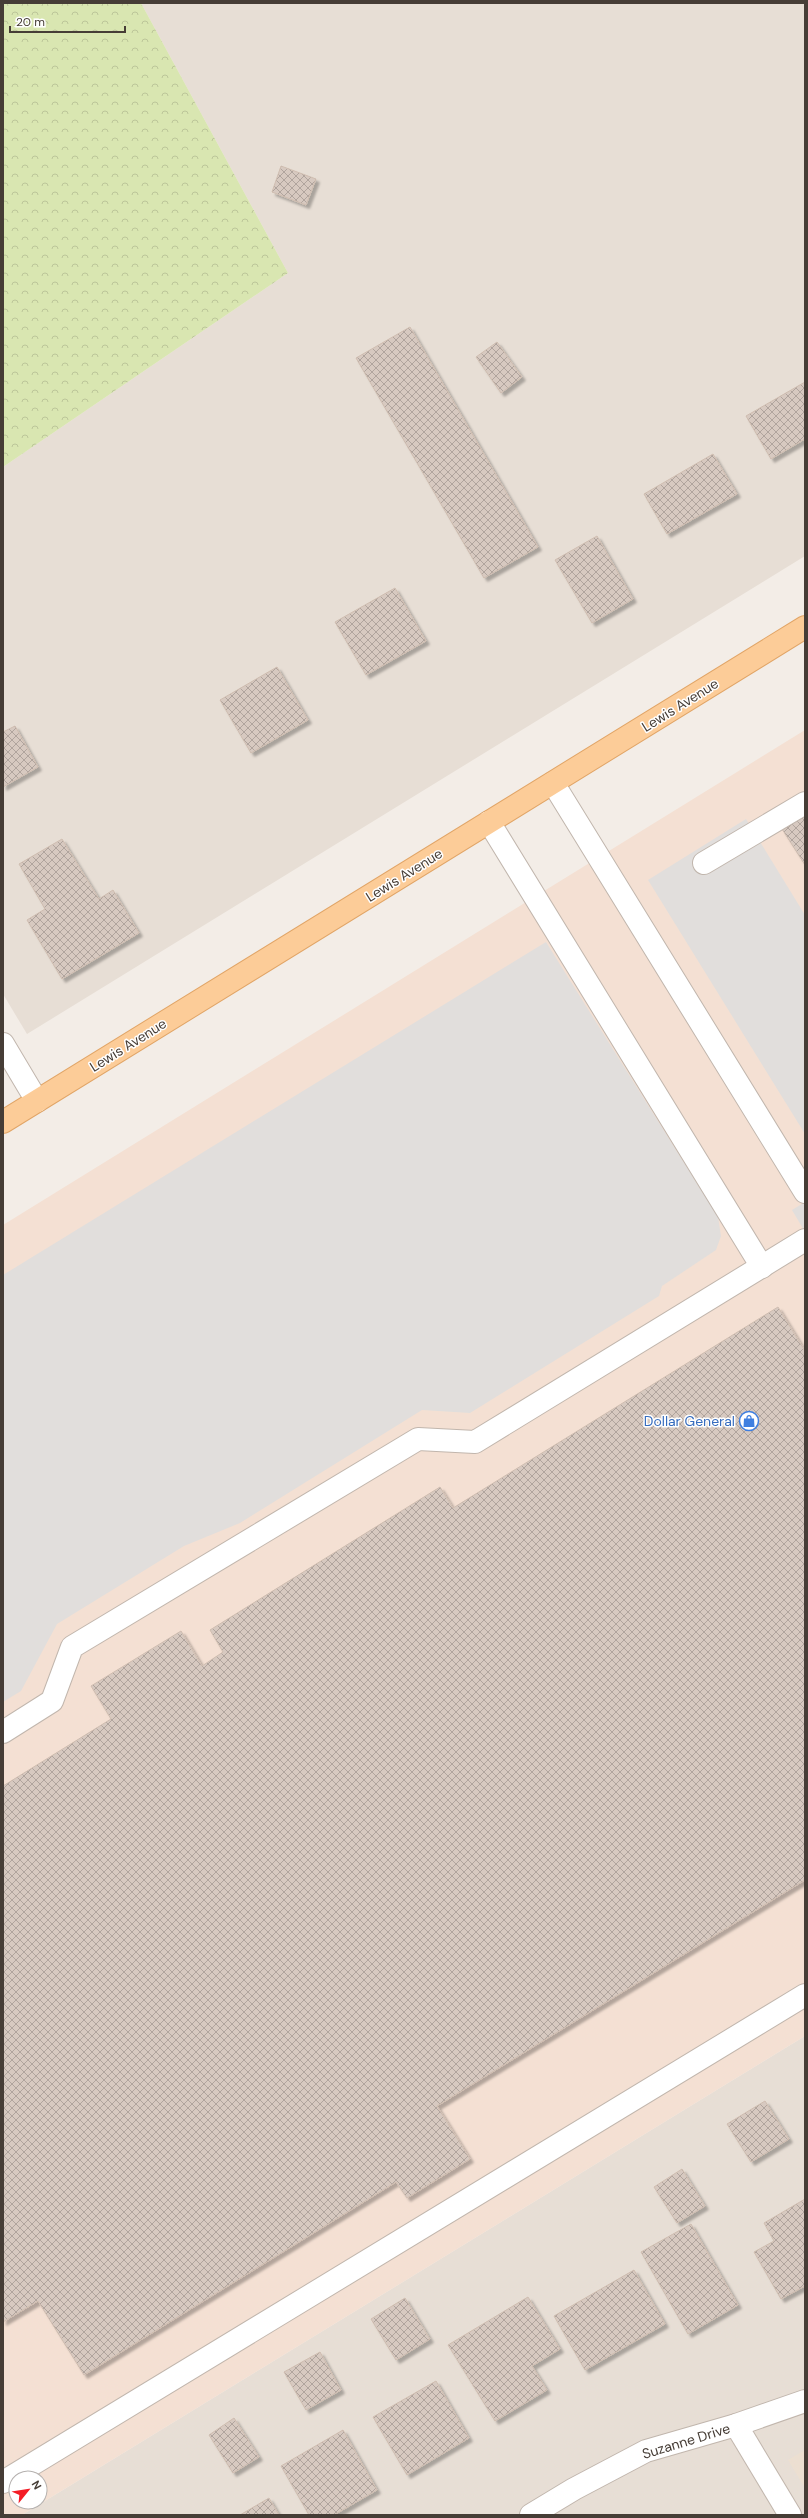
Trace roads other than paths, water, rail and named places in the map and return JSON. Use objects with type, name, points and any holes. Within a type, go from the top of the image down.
[{"type":"main road","name":"Lewis Avenue","points":[[3,1122],[805,628]]},
{"type":"street","points":[[553,783],[805,1192]]},
{"type":"street","points":[[704,863],[805,803]]},
{"type":"street","points":[[489,822],[762,1267]]},
{"type":"street","points":[[3,1044],[37,1101]]},
{"type":"street","points":[[3,1732],[52,1701],[72,1647],[418,1439],[475,1442],[805,1240]]},
{"type":"street","points":[[3,2482],[805,1995]]},
{"type":"street","name":"Suzanne Drive","points":[[531,2515],[574,2489],[646,2451],[736,2425],[805,2401]]},
{"type":"street","points":[[736,2425],[790,2515]]},
{"type":"place","name":"Dollar General","points":[[749,1421]]}]
